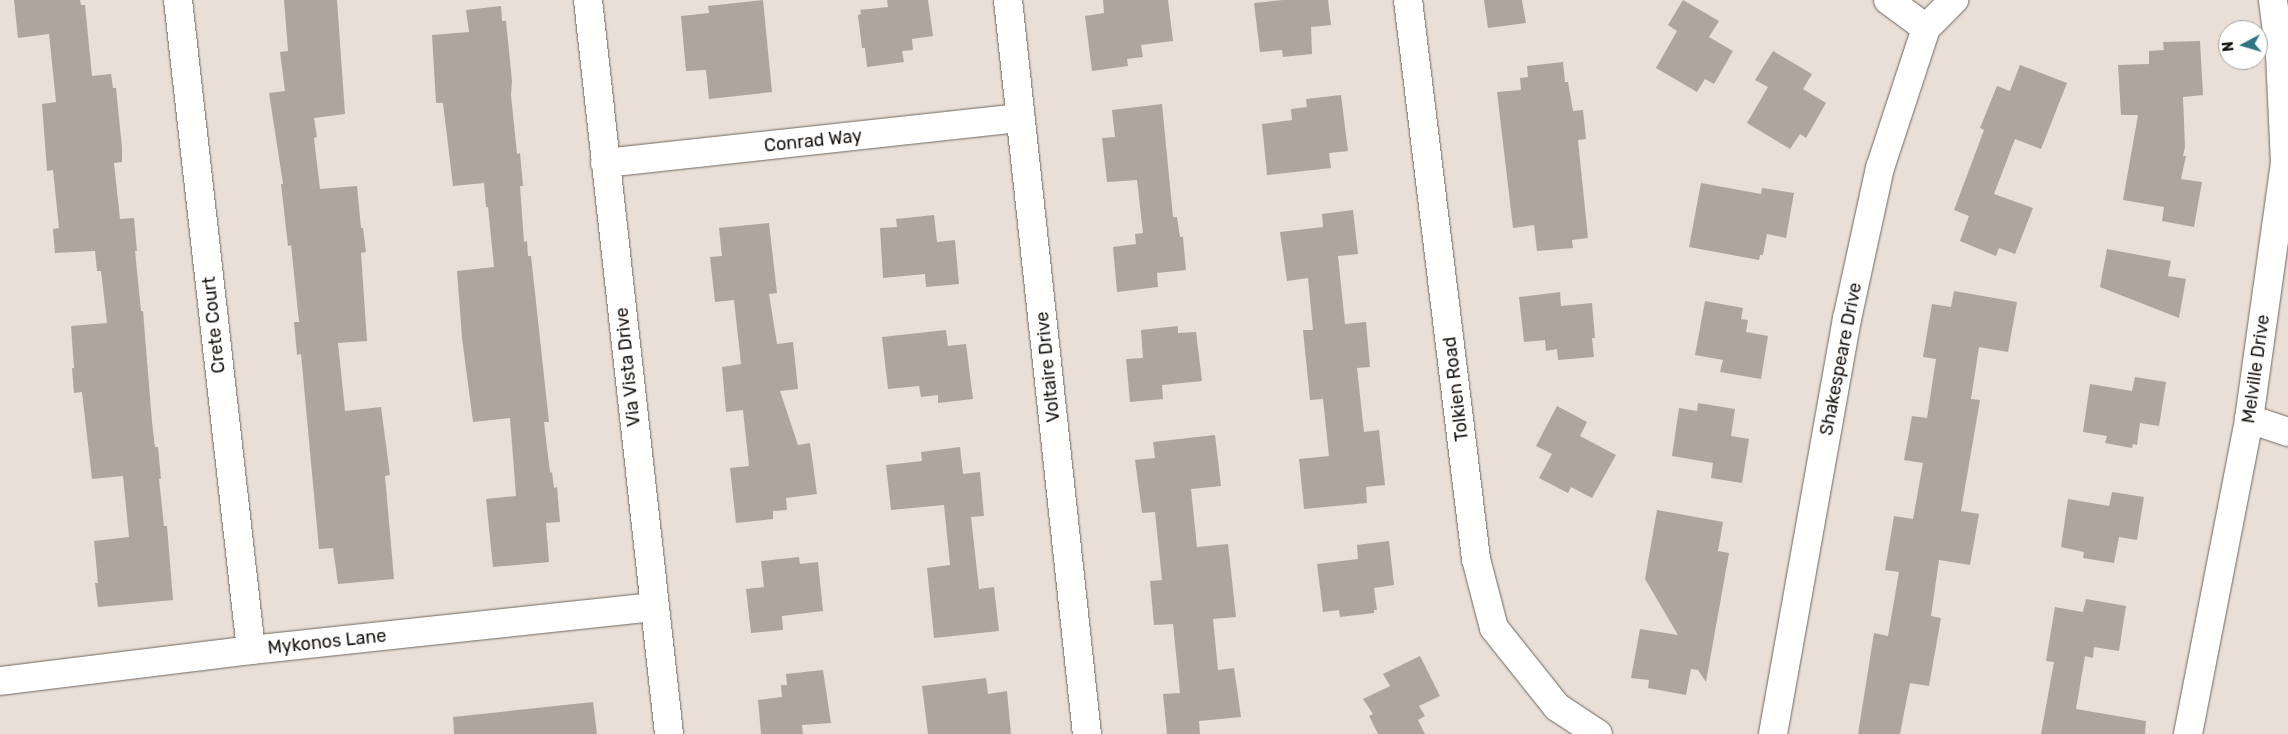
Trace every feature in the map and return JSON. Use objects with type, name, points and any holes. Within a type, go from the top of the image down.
[{"type":"street","name":"Crete Court","points":[[178,0],[251,650]]},
{"type":"street","name":"Via Vista Drive","points":[[588,0],[669,734]]},
{"type":"street","name":"Voltaire Drive","points":[[1008,0],[1087,734]]},
{"type":"street","name":"Tolkien Road","points":[[1408,0],[1476,559],[1494,628],[1557,707],[1598,734]]},
{"type":"street","points":[[1888,0],[1926,28]]},
{"type":"street","name":"Shakespeare Drive","points":[[1773,734],[1849,310],[1880,168],[1926,28],[1954,0]]},
{"type":"street","name":"Melville Drive","points":[[2188,734],[2249,419],[2285,164],[2280,55],[2273,0]]},
{"type":"street","name":"Conrad Way","points":[[605,163],[1021,118]]},
{"type":"street","points":[[2249,419],[2288,432]]},
{"type":"street","name":"Mykonos Lane","points":[[0,681],[251,650],[654,607]]},
{"type":"building","points":[[14,0],[80,0],[81,5],[85,5],[92,76],[111,74],[113,88],[116,88],[122,162],[114,163],[120,219],[134,218],[137,251],[135,251],[141,311],[143,311],[152,422],[155,447],[158,447],[161,479],[159,479],[164,526],[167,526],[173,600],[98,607],[95,583],[98,583],[94,541],[129,537],[123,476],[92,479],[82,392],[74,393],[71,326],[107,323],[101,271],[97,271],[95,251],[55,253],[53,229],[59,228],[53,170],[47,171],[42,104],[56,102],[49,34],[18,38]]},
{"type":"building","points":[[284,0],[337,0],[345,114],[314,118],[317,137],[314,138],[320,189],[357,186],[361,228],[363,228],[366,252],[361,253],[367,341],[338,343],[345,411],[381,407],[390,475],[385,476],[394,579],[338,584],[333,548],[319,549],[301,354],[297,355],[294,322],[299,322],[291,245],[288,246],[281,184],[283,184],[269,93],[285,91],[280,52],[288,51]]},
{"type":"building","points":[[763,0],[772,92],[709,99],[706,70],[686,71],[681,16],[709,13],[708,6]]},
{"type":"building","points":[[887,0],[928,0],[933,36],[912,39],[913,50],[902,51],[904,62],[867,67],[865,48],[862,48],[858,15],[861,14],[860,10],[888,7]]},
{"type":"building","points":[[1103,0],[1168,0],[1173,41],[1141,45],[1143,57],[1127,59],[1128,66],[1092,71],[1085,16],[1104,13]]},
{"type":"building","points":[[1283,0],[1328,0],[1331,25],[1311,27],[1312,54],[1283,57],[1282,50],[1260,52],[1254,3]]},
{"type":"building","points":[[1484,0],[1522,0],[1526,23],[1488,28]]},
{"type":"building","points":[[1683,0],[1719,21],[1709,37],[1733,51],[1714,84],[1705,79],[1697,92],[1656,68],[1677,31],[1668,25]]},
{"type":"building","points":[[501,6],[502,21],[506,21],[517,154],[520,153],[523,186],[520,186],[524,242],[527,241],[528,256],[531,256],[549,422],[544,422],[550,473],[552,472],[554,488],[557,487],[560,522],[546,523],[549,562],[493,567],[486,499],[516,496],[510,418],[473,422],[462,338],[457,271],[494,267],[488,207],[486,207],[484,183],[453,186],[443,103],[436,103],[432,35],[469,32],[466,10]]},
{"type":"building","points":[[2200,41],[2203,95],[2183,97],[2185,147],[2183,156],[2186,156],[2181,179],[2202,182],[2194,227],[2162,221],[2164,207],[2123,200],[2138,115],[2121,115],[2118,65],[2149,64],[2149,51],[2164,50],[2163,42]]},
{"type":"building","points":[[1773,51],[1812,74],[1803,89],[1826,103],[1806,138],[1800,134],[1790,149],[1747,123],[1768,87],[1755,80]]},
{"type":"building","points":[[1563,62],[1565,82],[1568,82],[1573,111],[1583,110],[1586,139],[1578,140],[1588,238],[1572,240],[1573,248],[1537,251],[1534,225],[1513,228],[1497,92],[1521,90],[1520,78],[1528,77],[1527,66]]},
{"type":"building","points":[[2020,65],[2067,83],[2041,149],[2015,139],[1994,194],[2033,208],[2015,254],[1999,248],[1996,256],[1960,241],[1969,216],[1954,210],[1984,130],[1980,128],[1997,86],[2010,91]]},
{"type":"building","points":[[1341,95],[1348,151],[1329,153],[1331,168],[1267,175],[1262,124],[1292,120],[1291,109],[1307,107],[1306,99]]},
{"type":"building","points":[[1162,104],[1173,217],[1177,217],[1180,237],[1183,237],[1186,270],[1157,273],[1158,287],[1117,292],[1113,247],[1136,244],[1135,234],[1143,233],[1137,180],[1107,182],[1102,138],[1115,137],[1112,110]]},
{"type":"building","points":[[1701,183],[1761,194],[1762,188],[1794,193],[1786,238],[1767,234],[1763,255],[1760,255],[1759,260],[1689,247]]},
{"type":"building","points":[[1353,210],[1358,254],[1338,256],[1345,324],[1366,322],[1370,367],[1357,368],[1364,432],[1379,430],[1385,485],[1366,487],[1367,503],[1304,509],[1299,459],[1329,456],[1323,399],[1310,400],[1303,330],[1313,330],[1308,278],[1287,281],[1280,232],[1323,227],[1322,214]]},
{"type":"building","points":[[934,215],[937,242],[955,240],[959,284],[926,287],[925,274],[883,278],[880,228],[897,227],[896,219]]},
{"type":"building","points":[[769,223],[777,293],[769,294],[777,344],[793,342],[798,389],[780,391],[798,445],[810,443],[817,494],[786,498],[787,510],[773,511],[773,519],[736,523],[730,468],[749,466],[743,410],[726,412],[722,367],[741,364],[734,300],[715,302],[710,257],[722,256],[719,228]]},
{"type":"building","points":[[2107,249],[2171,261],[2168,276],[2186,279],[2179,318],[2100,287]]},
{"type":"building","points":[[1954,291],[2017,302],[2008,352],[1979,347],[1971,399],[1980,400],[1961,511],[1979,514],[1970,565],[1939,560],[1931,616],[1941,618],[1929,686],[1910,683],[1900,734],[1858,734],[1874,633],[1888,636],[1899,572],[1885,570],[1894,516],[1913,519],[1923,463],[1904,460],[1912,416],[1927,418],[1936,359],[1923,357],[1932,304],[1951,307]]},
{"type":"building","points":[[1560,292],[1561,306],[1592,303],[1595,338],[1592,338],[1594,357],[1558,360],[1557,349],[1546,351],[1545,340],[1524,342],[1519,297]]},
{"type":"building","points":[[1705,301],[1743,308],[1741,319],[1748,320],[1746,332],[1768,336],[1761,379],[1720,372],[1723,360],[1695,355]]},
{"type":"building","points":[[1178,326],[1178,333],[1196,332],[1202,381],[1162,385],[1163,399],[1130,402],[1126,359],[1143,358],[1141,330]]},
{"type":"building","points":[[946,330],[948,346],[966,344],[973,399],[938,403],[938,395],[921,397],[919,386],[888,389],[882,337]]},
{"type":"building","points":[[2135,377],[2166,382],[2159,426],[2140,423],[2137,445],[2133,444],[2132,448],[2105,443],[2107,436],[2083,432],[2090,384],[2132,391]]},
{"type":"building","points":[[1698,403],[1735,409],[1731,436],[1749,439],[1742,483],[1711,478],[1713,463],[1672,456],[1679,408],[1697,411]]},
{"type":"building","points":[[1557,406],[1587,422],[1580,436],[1616,455],[1592,498],[1571,487],[1568,493],[1539,478],[1552,454],[1536,446]]},
{"type":"building","points":[[1215,435],[1221,486],[1191,489],[1197,547],[1228,544],[1236,617],[1213,619],[1218,670],[1234,668],[1241,717],[1199,721],[1200,734],[1167,734],[1163,694],[1180,693],[1173,624],[1154,625],[1150,581],[1162,580],[1155,512],[1142,513],[1135,460],[1155,458],[1153,442]]},
{"type":"building","points":[[960,447],[963,474],[980,472],[984,516],[971,517],[979,589],[994,587],[999,631],[934,638],[927,568],[950,565],[944,505],[891,510],[886,465],[922,461],[921,452]]},
{"type":"building","points":[[2112,492],[2144,497],[2137,540],[2119,537],[2114,563],[2083,558],[2084,552],[2061,547],[2068,499],[2109,506]]},
{"type":"building","points":[[1657,510],[1723,522],[1718,551],[1729,553],[1706,682],[1698,670],[1691,669],[1686,695],[1648,688],[1649,680],[1631,678],[1640,629],[1678,635],[1645,579]]},
{"type":"building","points":[[1389,541],[1394,585],[1374,588],[1377,610],[1374,610],[1374,613],[1340,617],[1339,610],[1323,612],[1317,564],[1358,559],[1357,545]]},
{"type":"building","points":[[799,557],[800,564],[818,562],[823,611],[782,616],[783,630],[751,633],[746,589],[764,587],[761,561]]},
{"type":"building","points":[[2086,599],[2126,606],[2119,651],[2094,647],[2093,658],[2085,656],[2076,709],[2146,721],[2145,734],[2041,734],[2054,662],[2046,661],[2055,607],[2083,612]]},
{"type":"building","points":[[1420,656],[1440,696],[1419,706],[1425,716],[1418,720],[1425,734],[1378,734],[1369,716],[1373,714],[1363,699],[1390,686],[1383,674]]},
{"type":"building","points":[[823,670],[831,723],[802,725],[803,734],[761,734],[758,700],[782,697],[781,685],[787,685],[786,674]]},
{"type":"building","points":[[986,678],[988,694],[1007,691],[1011,734],[928,734],[922,686]]},
{"type":"building","points":[[593,702],[597,734],[454,734],[453,717]]}]
